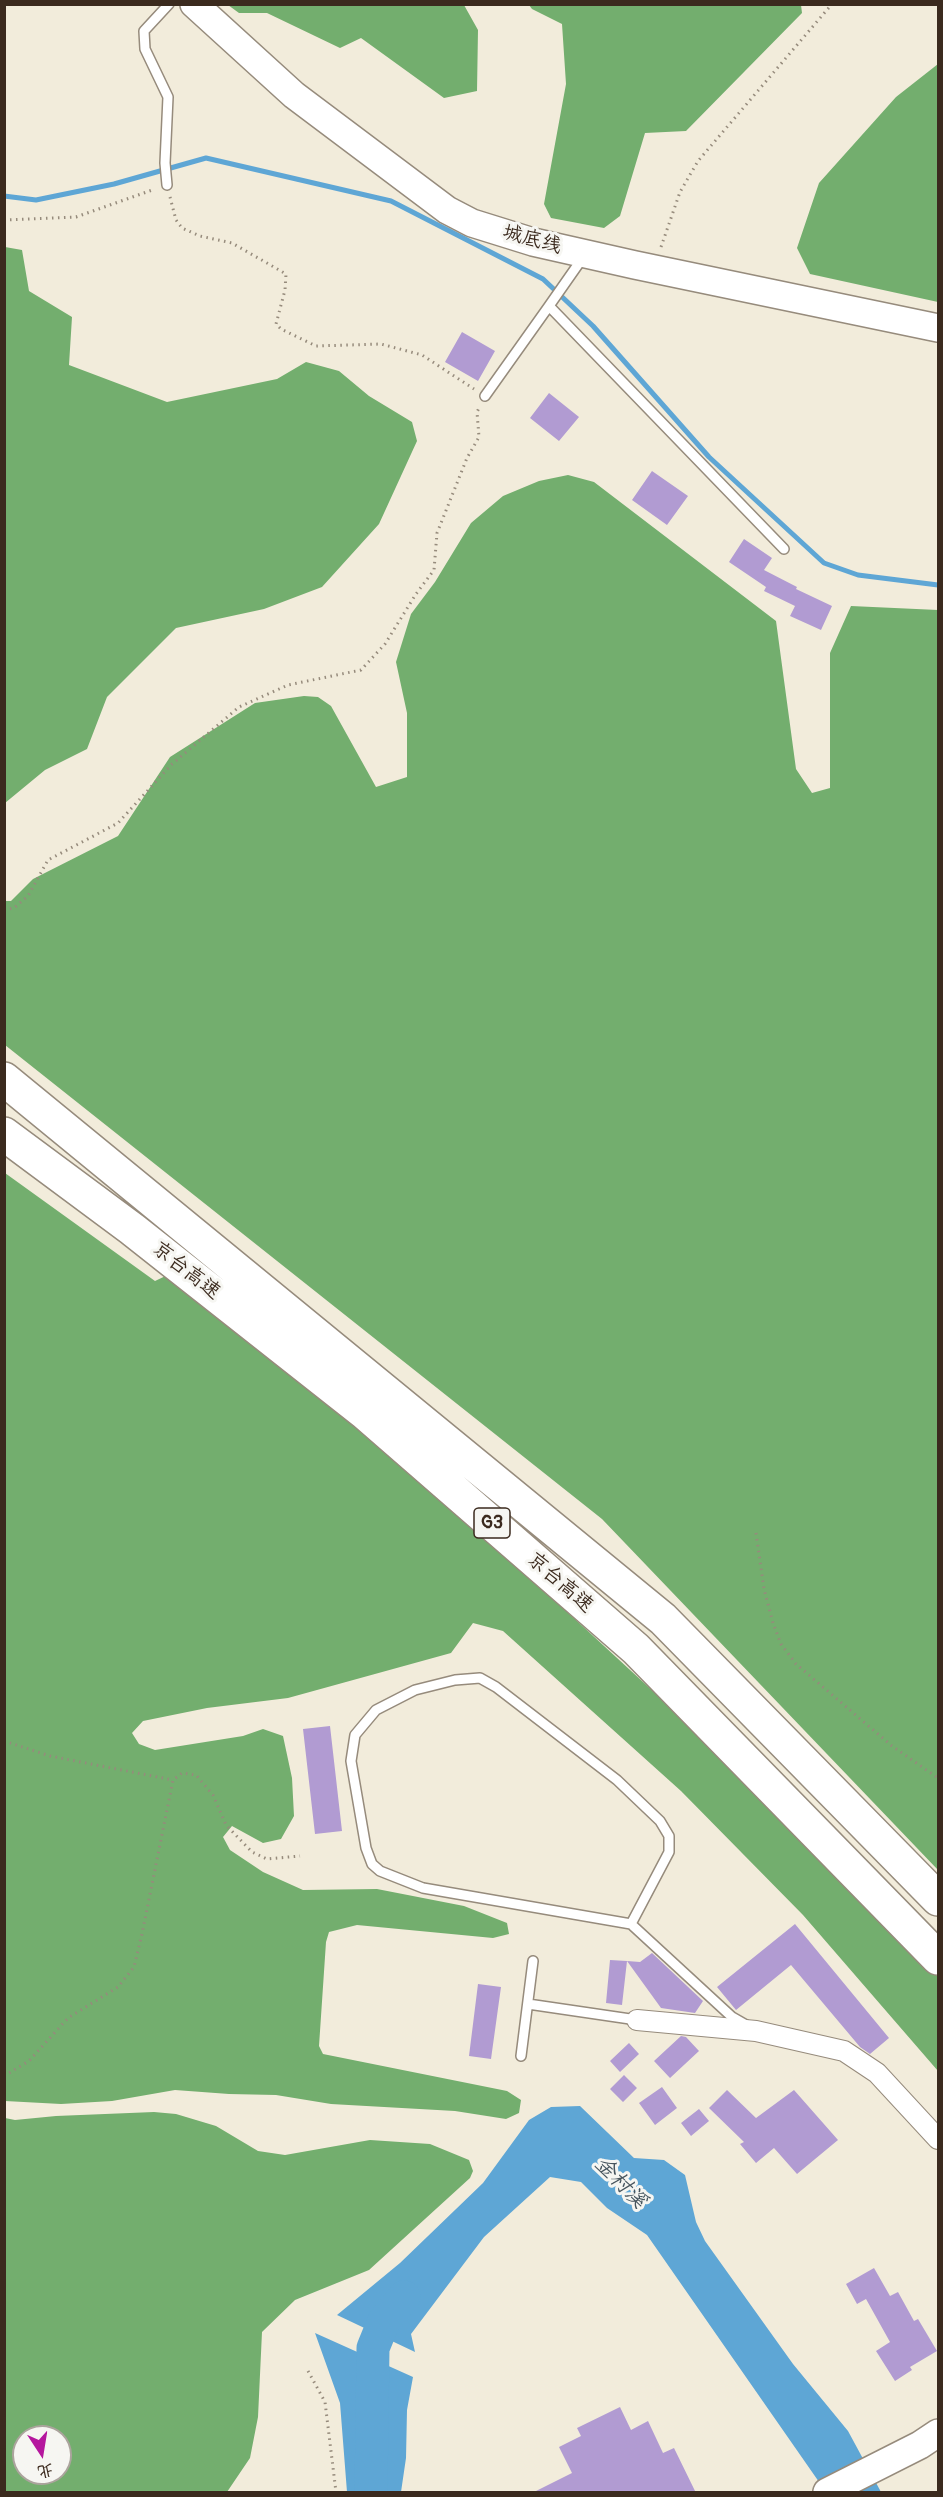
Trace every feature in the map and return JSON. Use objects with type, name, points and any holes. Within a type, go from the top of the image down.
[{"type":"highway","name":"京台高速","points":[[4,1079],[663,1619],[939,1899]]},
{"type":"highway","name":"京台高速","points":[[4,1134],[132,1229],[365,1413],[627,1641],[939,1958]]},
{"type":"main road","name":"城底线","points":[[194,4],[294,95],[447,210],[472,223],[533,242],[585,254],[939,328]]},
{"type":"main road","points":[[827,2493],[939,2433]]},
{"type":"street","points":[[637,2020],[756,2031],[844,2051],[877,2073],[939,2139]]},
{"type":"lane","points":[[167,185],[165,163],[168,97],[145,49],[144,31],[169,4]]},
{"type":"lane","points":[[485,396],[585,254]]},
{"type":"lane","points":[[549,306],[784,549]]},
{"type":"lane","points":[[631,1924],[669,1852],[669,1836],[660,1821],[617,1780],[496,1687],[480,1678],[455,1680],[415,1690],[376,1710],[355,1735],[351,1761],[366,1848],[372,1864],[380,1872],[423,1888],[631,1924],[732,2017],[756,2031]]},
{"type":"lane","points":[[520,2056],[533,1961]]},
{"type":"lane","points":[[528,2004],[637,2020]]},
{"type":"path","points":[[654,269],[680,192],[698,161],[832,4]]},
{"type":"path","points":[[4,220],[76,217],[167,185],[176,220],[182,228],[200,236],[232,243],[286,274],[285,290],[276,324],[280,329],[316,346],[381,344],[422,355],[485,396],[477,412],[479,437],[467,458],[437,533],[434,570],[385,644],[361,670],[288,685],[239,707],[171,765],[118,823],[48,860],[28,896],[14,908],[4,910]]},
{"type":"path","points":[[756,1533],[764,1589],[781,1644],[796,1664],[892,1746],[939,1778]]},
{"type":"path","points":[[4,1741],[50,1756],[172,1780]]},
{"type":"path","points":[[4,2076],[29,2061],[68,2018],[118,1987],[134,1967],[172,1780],[182,1773],[196,1775],[213,1795],[226,1825],[252,1852],[267,1859],[300,1857]]},
{"type":"path","points":[[308,2371],[325,2402],[336,2493]]},
{"type":"green space","points":[[228,5],[464,5],[478,30],[477,91],[444,98],[361,38],[340,48],[267,13],[239,13]]},
{"type":"green space","points":[[529,5],[801,5],[802,13],[686,131],[645,133],[620,216],[604,228],[551,218],[544,204],[566,84],[562,24],[532,9]]},
{"type":"green space","points":[[938,64],[938,302],[810,274],[797,248],[819,183],[896,97]]},
{"type":"green space","points":[[5,247],[22,250],[29,291],[72,317],[69,365],[167,402],[277,379],[306,362],[339,371],[369,396],[412,422],[417,441],[379,524],[322,587],[264,609],[176,628],[107,697],[87,749],[45,770],[5,803]]},
{"type":"green space","points":[[568,475],[594,482],[776,621],[796,769],[812,793],[830,788],[830,653],[851,606],[938,610],[938,1870],[602,1519],[5,1045],[5,901],[11,901],[33,879],[118,836],[170,757],[255,703],[304,696],[318,697],[331,706],[376,787],[407,777],[407,713],[396,662],[411,614],[435,582],[471,523],[503,496],[539,481]]},
{"type":"green space","points":[[5,1173],[155,1281],[174,1272],[422,1478],[733,1765],[938,1977],[938,2071],[803,1915],[681,1791],[503,1631],[473,1623],[451,1653],[288,1698],[207,1708],[143,1721],[132,1733],[139,1744],[155,1750],[243,1736],[263,1729],[283,1736],[292,1778],[294,1816],[281,1839],[263,1843],[232,1826],[223,1837],[230,1850],[263,1872],[303,1890],[377,1889],[464,1906],[507,1923],[509,1934],[493,1938],[357,1925],[329,1932],[326,1942],[319,2046],[323,2054],[507,2091],[521,2100],[519,2113],[506,2119],[455,2111],[331,2104],[276,2095],[175,2090],[112,2101],[61,2104],[5,2101]]},
{"type":"green space","points":[[154,2112],[176,2114],[216,2126],[258,2151],[285,2155],[370,2140],[430,2144],[469,2160],[473,2171],[470,2178],[369,2270],[295,2300],[262,2332],[258,2417],[250,2458],[227,2492],[5,2492],[5,2118],[15,2120]]},
{"type":"water","points":[[580,2106],[634,2158],[664,2160],[685,2175],[696,2222],[705,2241],[793,2364],[848,2431],[881,2492],[826,2492],[647,2235],[607,2208],[581,2182],[550,2177],[484,2237],[411,2334],[415,2352],[337,2315],[400,2263],[483,2183],[529,2120],[551,2107]]},
{"type":"water","points":[[315,2333],[413,2377],[407,2410],[406,2458],[401,2492],[347,2492],[340,2403]]},
{"type":"building","points":[[462,332],[495,351],[478,381],[445,362]]},
{"type":"building","points":[[549,393],[579,417],[559,441],[530,418]]},
{"type":"building","points":[[652,471],[688,496],[667,525],[632,500]]},
{"type":"building","points":[[744,539],[772,558],[764,570],[797,587],[796,589],[832,606],[821,630],[790,616],[795,606],[764,591],[766,587],[729,562]]},
{"type":"building","points":[[330,1726],[342,1831],[315,1834],[303,1729]]},
{"type":"building","points":[[795,1924],[889,2038],[870,2054],[860,2047],[791,1965],[736,2010],[717,1987]]},
{"type":"building","points":[[652,1953],[703,2001],[695,2013],[661,2008],[627,1961],[640,1962]]},
{"type":"building","points":[[610,1960],[627,1961],[622,2005],[606,2003]]},
{"type":"building","points":[[478,1984],[501,1987],[491,2059],[469,2056]]},
{"type":"building","points":[[681,2036],[686,2037],[699,2051],[670,2078],[654,2061]]},
{"type":"building","points":[[629,2043],[639,2054],[620,2072],[610,2061]]},
{"type":"building","points":[[624,2075],[637,2088],[623,2102],[610,2089]]},
{"type":"building","points":[[662,2087],[677,2108],[655,2125],[639,2103]]},
{"type":"building","points":[[727,2090],[756,2118],[794,2090],[838,2140],[797,2174],[774,2148],[756,2163],[740,2144],[744,2142],[709,2108]]},
{"type":"building","points":[[699,2109],[709,2121],[691,2136],[681,2123]]},
{"type":"building","points":[[874,2268],[890,2296],[898,2292],[914,2321],[918,2319],[937,2351],[910,2367],[912,2370],[895,2381],[876,2351],[890,2342],[866,2299],[857,2304],[846,2284]]},
{"type":"building","points":[[620,2407],[631,2430],[648,2421],[663,2453],[674,2448],[696,2493],[532,2493],[572,2473],[559,2447],[581,2436],[577,2428]]},
{"type":"waterway","points":[[4,196],[36,200],[114,184],[206,158],[391,201],[543,279],[593,326],[709,457],[824,563],[858,575],[938,585]]},
{"type":"waterway","name":"金村溪","points":[[371,2492],[373,2348],[384,2321],[404,2297]]}]
